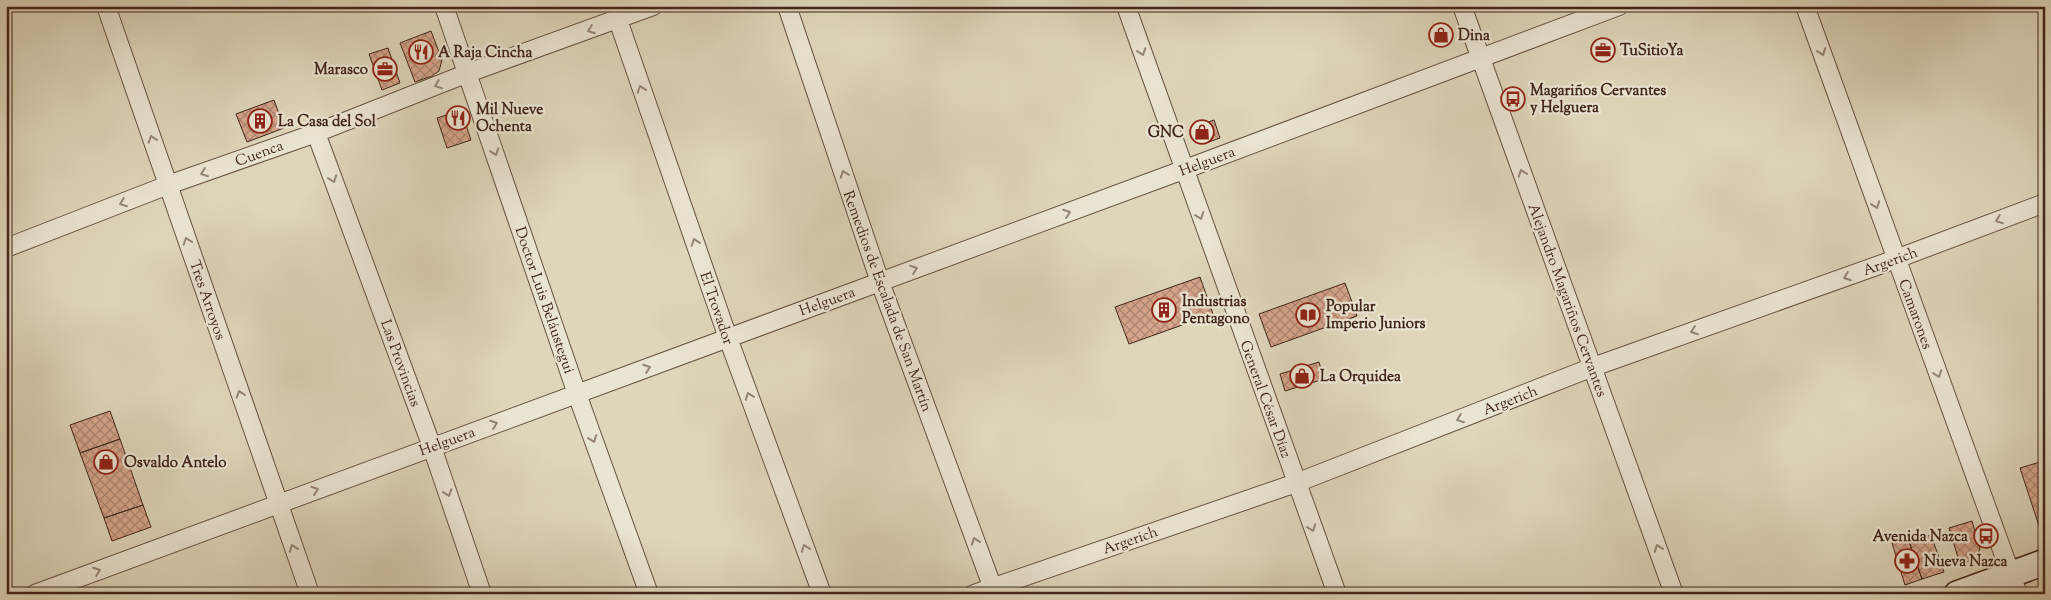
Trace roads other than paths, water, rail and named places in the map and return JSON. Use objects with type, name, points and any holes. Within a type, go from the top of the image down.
[{"type":"main road","points":[[1957,594],[2015,584],[2045,562]]},
{"type":"street","name":"Tres Arroyos","points":[[106,6],[310,594]]},
{"type":"street","name":"Doctor Luis Beláustegui","points":[[444,6],[577,394],[648,594]]},
{"type":"street","name":"Cuenca","points":[[6,248],[168,185],[316,133],[468,74],[653,6]]},
{"type":"street","name":"Remedios de Escalada de San Martín","points":[[787,6],[880,282],[994,590]]},
{"type":"street","name":"General César Díaz","points":[[1126,6],[1337,594]]},
{"type":"street","name":"Alejandro Magariños Cervantes","points":[[1462,6],[1674,594]]},
{"type":"street","name":"Helguera","points":[[35,594],[1184,170],[1619,6]]},
{"type":"street","name":"Camarones","points":[[1805,6],[2015,584]]},
{"type":"street","name":"El Trovador","points":[[618,20],[728,338],[822,594]]},
{"type":"street","name":"Las Provincias","points":[[316,133],[432,447],[482,594]]},
{"type":"street","name":"Argerich","points":[[974,594],[994,590],[1296,482],[1593,367],[1896,259],[2045,203]]},
{"type":"place","name":"Dina","points":[[1441,35]]},
{"type":"place","name":"TuSitioYa","points":[[1603,50]]},
{"type":"place","name":"A Raja Cincha","points":[[421,52]]},
{"type":"place","name":"Marasco","points":[[385,69]]},
{"type":"place","name":"Magariños Cervantes y Helguera","points":[[1513,99]]},
{"type":"place","name":"Mil Nueve Ochenta","points":[[458,118]]},
{"type":"place","name":"La Casa del Sol","points":[[260,121]]},
{"type":"place","name":"GNC","points":[[1202,132]]},
{"type":"place","name":"Industrias Pentagono","points":[[1164,310]]},
{"type":"place","name":"Popular Imperio Juniors","points":[[1308,315]]},
{"type":"place","name":"La Orquidea","points":[[1302,376]]},
{"type":"place","name":"Osvaldo Antelo","points":[[106,462]]},
{"type":"place","name":"Avenida Nazca","points":[[1986,536]]},
{"type":"place","name":"Nueva Nazca","points":[[1907,561]]}]
